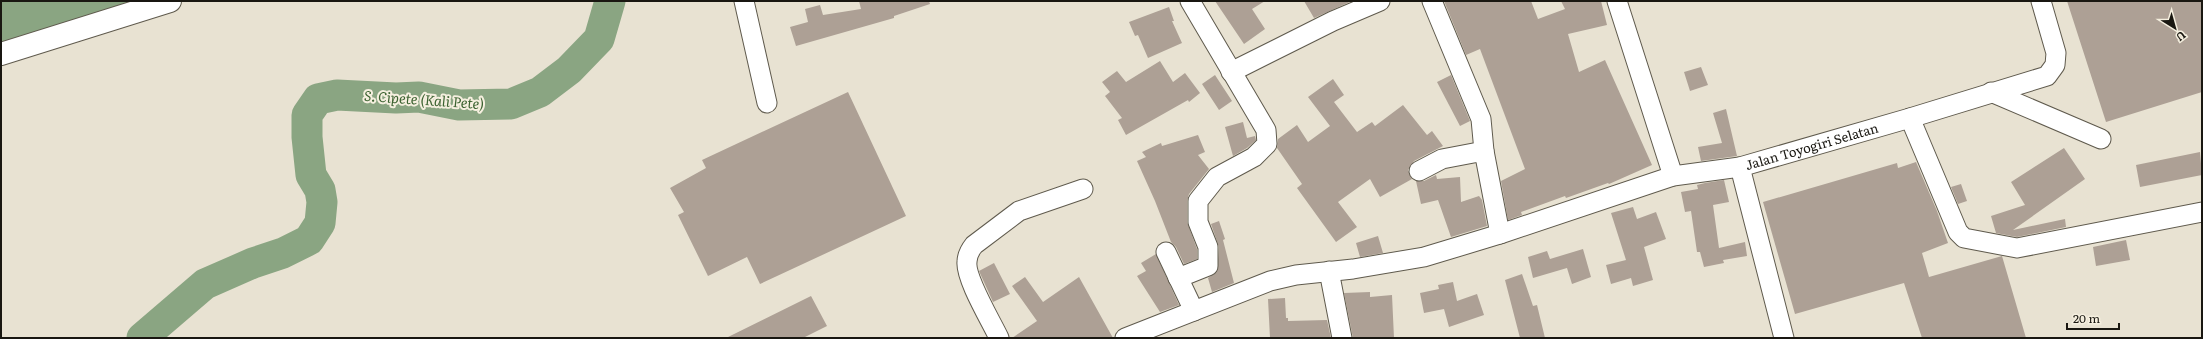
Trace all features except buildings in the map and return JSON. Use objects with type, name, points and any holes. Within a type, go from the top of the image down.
[{"type":"main road","points":[[1,54],[170,1]]},
{"type":"street","points":[[744,1],[767,103]]},
{"type":"street","points":[[1178,278],[1208,266],[1208,247],[1198,222],[1198,201],[1202,194],[1217,177],[1254,157],[1267,144],[1266,130],[1190,1]]},
{"type":"street","points":[[1231,72],[1333,21],[1380,1]]},
{"type":"street","points":[[1432,1],[1483,125],[1484,151],[1500,234]]},
{"type":"street","points":[[1617,1],[1674,176]]},
{"type":"street","name":"Jalan Toyogiri Selatan","points":[[1125,338],[1270,281],[1296,275],[1424,257],[1500,234],[1674,176],[1740,167],[1910,118],[2047,76],[2055,65],[2056,53],[2042,1]]},
{"type":"street","points":[[1991,92],[2101,139]]},
{"type":"street","points":[[1910,118],[1958,232],[1964,238],[2017,248],[2202,212]]},
{"type":"street","points":[[1419,171],[1442,159],[1484,151]]},
{"type":"street","points":[[1740,167],[1784,338]]},
{"type":"street","points":[[999,338],[968,274],[966,261],[969,252],[980,240],[1019,211],[1083,190]]},
{"type":"street","points":[[1166,252],[1194,311]]},
{"type":"street","points":[[1329,271],[1342,338]]},
{"type":"shaded area","points":[[1,1],[137,1],[1,42]]},
{"type":"waterway","name":"S. Cipete (Kali Pete)","points":[[142,338],[205,284],[253,263],[283,253],[309,240],[320,223],[322,202],[320,190],[311,175],[307,137],[307,115],[318,99],[337,95],[396,98],[419,97],[459,105],[511,104],[540,92],[569,70],[599,39],[610,1]]}]
